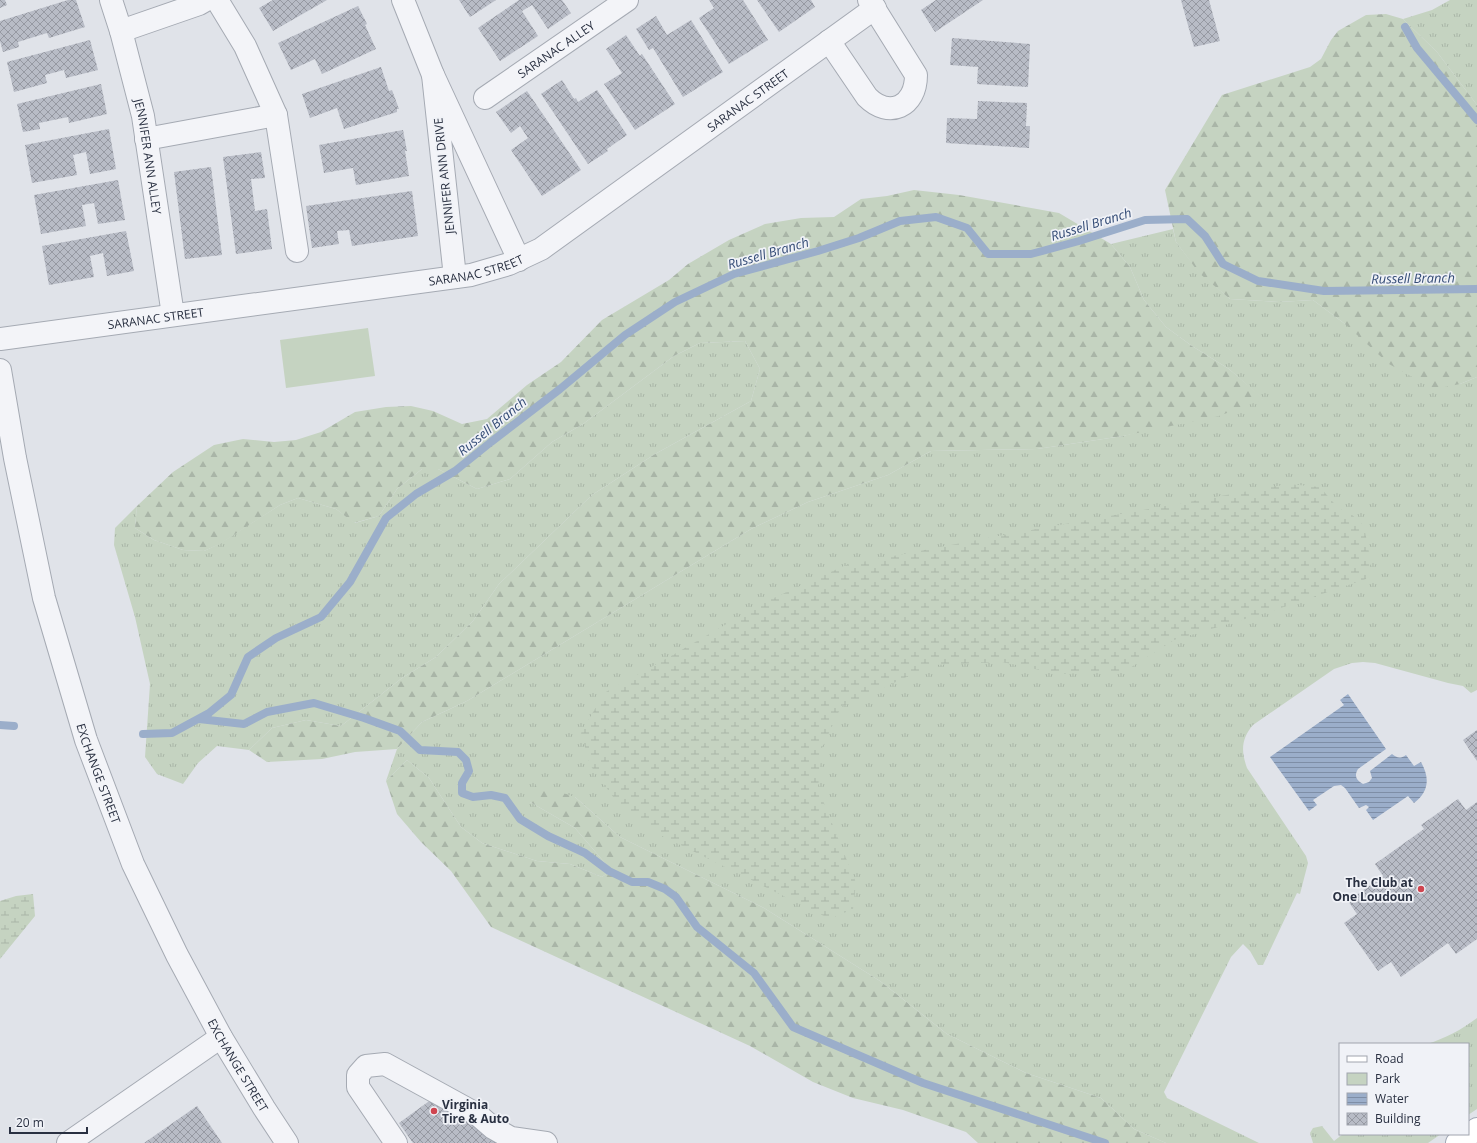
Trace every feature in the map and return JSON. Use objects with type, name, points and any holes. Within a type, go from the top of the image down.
[{"type":"main road","points":[[1457,1143],[1468,1135]]},
{"type":"street","name":"JENNIFER ANN ALLEY","points":[[111,0],[121,31],[143,116],[173,315]]},
{"type":"street","points":[[121,31],[199,4],[206,0]]},
{"type":"street","points":[[217,0],[245,46],[276,115],[297,251]]},
{"type":"street","name":"JENNIFER ANN DRIVE","points":[[403,0],[433,75],[519,260]]},
{"type":"street","name":"SARANAC ALLEY","points":[[485,98],[627,0]]},
{"type":"street","points":[[829,41],[874,104],[884,108],[895,108],[905,104],[912,96],[916,86],[916,76],[872,4]]},
{"type":"street","name":"SARANAC STREET","points":[[0,339],[455,277],[479,273],[509,264],[541,249],[829,41],[872,4]]},
{"type":"street","name":"JENNIFER ANN DRIVE","points":[[433,75],[455,277]]},
{"type":"street","points":[[146,139],[276,115]]},
{"type":"street","name":"EXCHANGE STREET","points":[[0,370],[15,458],[44,598],[86,740],[133,864],[177,955],[221,1037],[287,1143]]},
{"type":"street","points":[[68,1143],[221,1037]]},
{"type":"street","points":[[396,1143],[358,1087],[358,1076],[366,1066],[385,1064],[478,1115],[493,1128],[511,1138],[546,1143]]},
{"type":"green space","points":[[1450,0],[1477,0],[1477,105],[1437,52],[1403,19],[1432,10]]},
{"type":"green space","points":[[1386,14],[1403,19],[1437,52],[1477,105],[1477,377],[1460,384],[1434,389],[1389,364],[1345,324],[1313,300],[1279,302],[1230,299],[1199,273],[1176,242],[1165,190],[1222,95],[1310,67],[1321,59],[1331,40],[1338,31],[1366,15]]},
{"type":"green space","points":[[914,190],[959,195],[1059,213],[1111,244],[1130,267],[1144,300],[1166,327],[1192,346],[1229,369],[1264,399],[1219,416],[1123,436],[1037,449],[931,451],[888,475],[808,502],[751,529],[467,701],[422,722],[397,749],[355,752],[322,759],[267,762],[249,750],[272,728],[306,720],[341,726],[402,678],[436,657],[473,621],[499,584],[592,495],[655,454],[751,401],[760,369],[745,341],[700,343],[674,356],[583,424],[552,442],[510,479],[477,489],[438,469],[422,469],[397,489],[379,516],[354,523],[336,509],[298,498],[280,505],[220,544],[204,551],[183,550],[154,540],[135,528],[137,506],[173,472],[214,445],[243,439],[274,442],[296,440],[321,432],[355,412],[386,407],[411,406],[433,411],[462,424],[487,419],[527,385],[561,362],[602,320],[669,280],[688,264],[729,240],[765,224],[801,218],[834,217],[861,199],[887,196]]},
{"type":"green space","points":[[1173,229],[1176,242],[1199,272],[1230,299],[1279,302],[1313,300],[1345,324],[1460,384],[1477,377],[1477,690],[1471,693],[1463,686],[1375,663],[1352,663],[1334,669],[1253,725],[1244,740],[1243,751],[1247,768],[1306,856],[1308,863],[1300,894],[1297,893],[1263,965],[1258,965],[1250,951],[1243,944],[1231,957],[1164,1092],[1167,1098],[1259,1143],[1166,1143],[1134,1129],[1101,1098],[1026,1073],[947,1034],[880,981],[764,908],[620,837],[575,797],[530,802],[575,828],[611,870],[602,877],[570,864],[537,861],[482,843],[461,827],[429,778],[407,760],[386,781],[397,749],[422,722],[467,701],[751,529],[808,502],[888,475],[931,451],[1037,449],[1123,436],[1263,399],[1229,369],[1192,346],[1166,327],[1144,300],[1130,267],[1111,244]]},
{"type":"green space","points":[[368,328],[375,376],[286,388],[280,340]]},
{"type":"green space","points":[[745,341],[760,369],[751,401],[655,454],[592,495],[499,584],[473,621],[436,657],[402,678],[341,726],[306,720],[272,728],[249,750],[217,746],[198,763],[183,784],[157,774],[145,757],[150,684],[135,617],[114,545],[115,528],[137,506],[135,528],[154,540],[183,550],[204,551],[219,544],[280,505],[298,498],[336,509],[355,523],[379,516],[397,489],[422,469],[438,469],[477,489],[510,479],[552,442],[583,424],[674,356],[700,343]]},
{"type":"green space","points":[[1288,484],[1320,487],[1339,509],[1349,512],[1364,526],[1371,563],[1366,579],[1272,611],[1174,640],[1125,671],[1059,674],[1002,662],[933,665],[841,707],[822,748],[818,788],[856,883],[853,909],[830,919],[650,830],[616,801],[590,765],[581,733],[604,693],[765,602],[846,565]]},
{"type":"green space","points":[[1477,510],[1477,529],[1468,516]]},
{"type":"green space","points":[[407,760],[429,778],[461,827],[482,843],[537,861],[570,864],[602,877],[611,870],[575,828],[530,802],[536,784],[575,797],[620,837],[764,908],[880,981],[947,1034],[1026,1073],[1101,1098],[1134,1129],[1166,1143],[978,1143],[966,1132],[903,1110],[853,1098],[813,1082],[750,1046],[491,927],[451,871],[421,842],[397,814],[386,781]]},
{"type":"green space","points":[[33,894],[35,916],[0,959],[0,901],[16,896]]},
{"type":"green space","points":[[1477,1018],[1477,1109],[1469,1114],[1469,1043],[1430,1043],[1441,1039]]},
{"type":"green space","points":[[1322,1126],[1334,1141],[1342,1135],[1440,1135],[1428,1143],[1313,1143],[1310,1133],[1313,1128]]},
{"type":"water","points":[[1348,694],[1386,749],[1358,769],[1356,778],[1363,784],[1369,782],[1372,778],[1370,771],[1392,754],[1399,758],[1406,755],[1414,766],[1421,762],[1427,779],[1423,794],[1414,803],[1408,796],[1373,820],[1366,810],[1369,807],[1366,805],[1359,808],[1345,788],[1341,785],[1334,786],[1313,800],[1317,805],[1309,811],[1270,757],[1344,705],[1340,700]]},
{"type":"building","points":[[0,0],[5,0],[7,5],[0,8]]},
{"type":"building","points":[[68,0],[76,0],[85,27],[49,38],[47,33],[18,42],[19,47],[3,52],[0,41],[0,21]]},
{"type":"building","points":[[273,0],[327,0],[273,31],[259,8]]},
{"type":"building","points":[[459,0],[496,0],[470,17]]},
{"type":"building","points":[[519,0],[562,0],[571,13],[548,29],[532,5],[522,11],[538,36],[500,61],[478,28]]},
{"type":"building","points":[[709,0],[743,0],[768,40],[729,64],[699,18],[714,8]]},
{"type":"building","points":[[757,0],[811,0],[815,7],[779,32]]},
{"type":"building","points":[[936,0],[983,0],[935,32],[921,10]]},
{"type":"building","points":[[1181,0],[1209,0],[1220,41],[1194,47]]},
{"type":"building","points":[[358,6],[367,24],[365,25],[376,49],[322,74],[315,59],[291,70],[278,43]]},
{"type":"building","points":[[656,16],[667,35],[691,20],[723,72],[683,97],[653,48],[649,50],[636,29]]},
{"type":"building","points":[[626,35],[640,56],[642,54],[675,104],[635,130],[604,84],[622,73],[606,49]]},
{"type":"building","points":[[952,38],[1030,44],[1028,87],[977,84],[978,67],[950,65]]},
{"type":"building","points":[[90,40],[98,70],[66,78],[64,70],[45,75],[47,83],[14,92],[7,62]]},
{"type":"building","points":[[381,67],[389,91],[392,90],[399,109],[397,109],[397,112],[344,129],[337,108],[310,118],[302,94]]},
{"type":"building","points":[[562,80],[574,99],[576,98],[578,102],[597,90],[627,135],[607,149],[608,151],[588,164],[541,94]]},
{"type":"building","points":[[101,84],[107,114],[69,123],[68,117],[39,123],[40,129],[23,132],[17,104]]},
{"type":"building","points":[[527,91],[581,170],[542,196],[511,150],[528,138],[520,126],[511,133],[496,112]]},
{"type":"building","points":[[978,101],[1027,103],[1026,126],[1030,126],[1029,148],[946,143],[947,118],[977,119]]},
{"type":"building","points":[[109,129],[116,169],[90,174],[86,152],[73,155],[77,175],[32,183],[25,145]]},
{"type":"building","points":[[403,130],[407,151],[405,151],[409,176],[356,185],[353,168],[324,173],[319,145]]},
{"type":"building","points":[[261,152],[265,178],[251,179],[255,211],[267,209],[272,249],[236,254],[223,157]]},
{"type":"building","points":[[211,167],[222,255],[185,259],[174,172]]},
{"type":"building","points":[[118,180],[125,220],[98,224],[94,203],[82,205],[86,226],[41,234],[34,195]]},
{"type":"building","points":[[412,191],[418,236],[352,246],[349,230],[337,231],[339,244],[312,248],[306,206]]},
{"type":"building","points":[[126,231],[134,271],[107,276],[103,253],[90,256],[94,277],[49,285],[42,246]]},
{"type":"building","points":[[1477,730],[1477,761],[1463,740]]},
{"type":"building","name":"The Club at One Loudoun","points":[[1458,799],[1466,810],[1477,802],[1477,939],[1456,954],[1448,943],[1401,977],[1391,962],[1378,971],[1344,923],[1357,914],[1348,901],[1383,876],[1375,864],[1424,829],[1421,825]]},
{"type":"building","name":"Virginia Tire & Auto","points":[[432,1099],[489,1131],[498,1143],[413,1143],[399,1123]]},
{"type":"building","points":[[197,1106],[222,1143],[144,1143]]},
{"type":"waterway","points":[[1405,27],[1417,48],[1477,120]]},
{"type":"waterway","name":"Russell Branch","points":[[143,734],[172,733],[209,713],[231,695],[248,657],[276,638],[321,617],[350,582],[386,518],[416,494],[455,471],[560,389],[625,335],[675,302],[734,274],[859,238],[900,221],[936,217],[967,228],[988,254],[1031,254],[1079,241],[1145,220],[1187,219],[1205,236],[1223,264],[1258,281],[1324,291],[1477,289]]},
{"type":"waterway","points":[[199,719],[244,724],[267,712],[314,703],[364,718],[400,731],[420,750],[458,752],[466,760],[469,771],[462,783],[462,793],[473,797],[491,795],[505,798],[520,819],[548,836],[585,853],[609,871],[632,882],[648,882],[665,889],[676,897],[697,927],[754,973],[793,1027],[923,1083],[1105,1143]]},
{"type":"waterway","name":"Russell Branch","points":[[0,725],[14,726]]},
{"type":"place","name":"The Club at One Loudoun","points":[[1421,889]]},
{"type":"place","name":"Virginia Tire & Auto","points":[[434,1111]]}]
